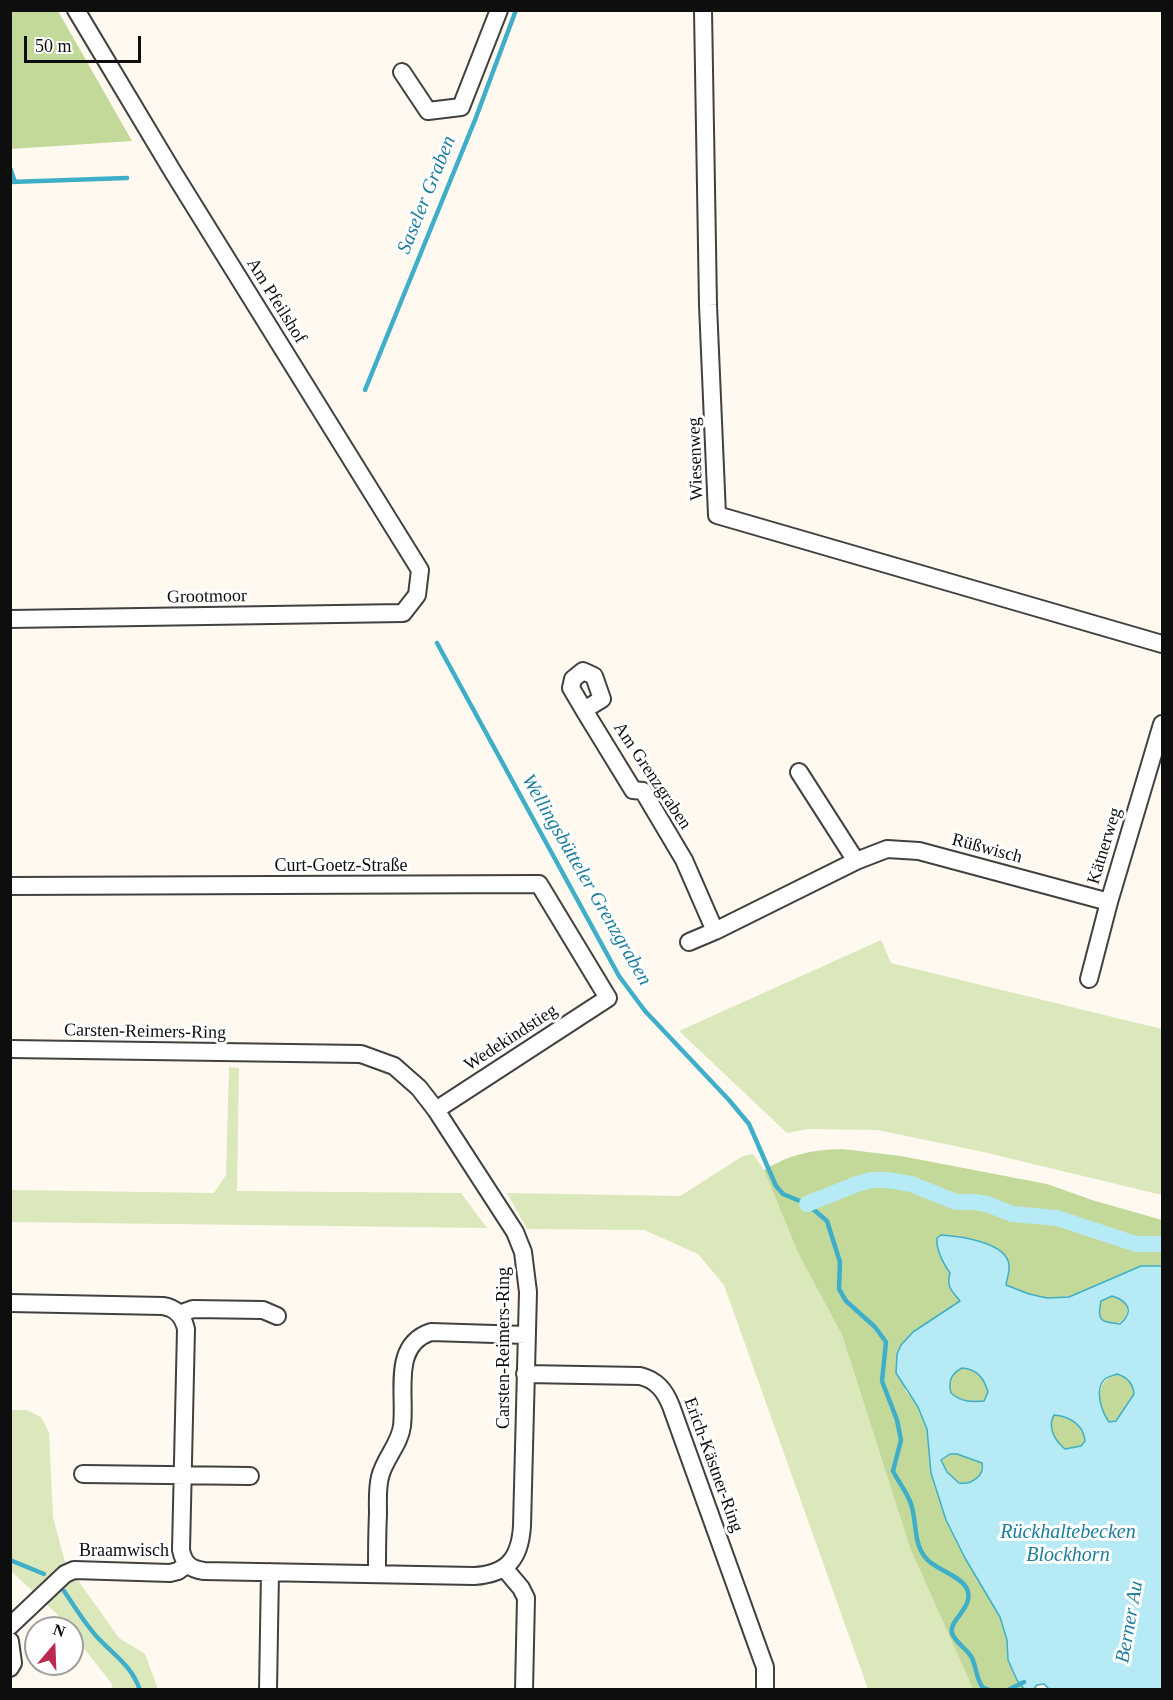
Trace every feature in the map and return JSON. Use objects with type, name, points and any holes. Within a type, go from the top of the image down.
[{"type":"street","name":"Am Pfeilshof","points":[[76,10],[420,570],[417,595],[403,613]]},
{"type":"street","points":[[402,72],[428,111],[461,107],[499,10]]},
{"type":"street","name":"Wiesenweg","points":[[703,10],[708,305],[717,515],[1162,644]]},
{"type":"street","name":"Grootmoor","points":[[10,619],[403,613]]},
{"type":"street","name":"Am Grenzgraben","points":[[584,710],[633,790],[643,792],[684,860],[715,931]]},
{"type":"street","name":"Kätnerweg","points":[[1089,979],[1109,902],[1156,768],[1162,724]]},
{"type":"street","points":[[800,772],[856,861]]},
{"type":"street","name":"Rüßwisch","points":[[689,942],[856,861],[887,849],[919,851],[1109,902]]},
{"type":"street","name":"Curt-Goetz-Straße","points":[[10,886],[539,885],[608,998]]},
{"type":"street","name":"Wedekindstieg","points":[[436,1110],[608,998]]},
{"type":"street","name":"Carsten-Reimers-Ring","points":[[10,1049],[361,1054],[394,1066],[419,1088],[436,1110],[519,1242],[527,1276],[522,1533],[516,1554],[504,1568]]},
{"type":"street","points":[[10,1303],[163,1306],[172,1308],[179,1314],[186,1329],[181,1550],[186,1565],[204,1571],[474,1576],[487,1575],[504,1568],[521,1588],[526,1598],[524,1689]]},
{"type":"street","points":[[179,1314],[193,1309],[263,1310],[277,1316]]},
{"type":"street","points":[[376,1574],[378,1485],[383,1467],[401,1433],[404,1369],[410,1346],[418,1337],[431,1332],[526,1335]]},
{"type":"street","name":"Erich-Kästner-Ring","points":[[525,1374],[640,1376],[652,1380],[663,1391],[672,1406],[765,1667],[765,1689]]},
{"type":"street","points":[[83,1474],[250,1476]]},
{"type":"street","name":"Braamwisch","points":[[10,1626],[65,1574],[74,1570],[170,1573],[186,1565]]},
{"type":"street","points":[[268,1689],[270,1572]]},
{"type":"street","points":[[10,1641],[13,1663],[10,1668]]},
{"type":"green space","points":[[11,10],[58,11],[132,141],[11,149]]},
{"type":"green space","points":[[881,940],[891,963],[1162,1029],[1162,1195],[979,1151],[877,1130],[808,1129],[787,1133],[679,1031]]},
{"type":"green space","points":[[229,1067],[239,1068],[237,1191],[461,1193],[487,1228],[11,1222],[11,1190],[214,1193],[226,1175]]},
{"type":"green space","points":[[842,1149],[901,1156],[1047,1184],[1092,1200],[1162,1220],[1162,1266],[1141,1266],[1069,1297],[1047,1298],[1006,1285],[1007,1279],[983,1243],[968,1238],[941,1235],[942,1260],[950,1273],[960,1301],[913,1332],[905,1390],[918,1407],[927,1429],[931,1473],[946,1520],[965,1558],[1000,1617],[1007,1640],[1008,1661],[1024,1689],[973,1689],[910,1548],[842,1335],[798,1253],[764,1170],[783,1160],[802,1154]]},
{"type":"green space","points":[[753,1154],[764,1170],[798,1253],[842,1335],[910,1548],[973,1689],[868,1689],[724,1285],[698,1254],[644,1230],[527,1229],[507,1193],[680,1196],[743,1156]]},
{"type":"green space","points":[[1113,1296],[1123,1300],[1127,1310],[1123,1320],[1113,1324],[1103,1320],[1099,1310],[1103,1300]]},
{"type":"green space","points":[[962,1368],[976,1372],[984,1382],[988,1392],[984,1401],[966,1401],[951,1393],[951,1378]]},
{"type":"green space","points":[[1117,1374],[1129,1381],[1134,1394],[1116,1421],[1108,1422],[1100,1401],[1101,1388],[1104,1382]]},
{"type":"green space","points":[[10,1410],[26,1410],[41,1417],[49,1432],[53,1517],[65,1562],[119,1638],[145,1654],[158,1689],[112,1689],[112,1684],[84,1648],[84,1616],[59,1616],[11,1571]]},
{"type":"green space","points":[[1054,1415],[1070,1419],[1079,1426],[1085,1441],[1081,1446],[1065,1449],[1058,1442],[1051,1425]]},
{"type":"green space","points":[[950,1454],[957,1454],[982,1463],[979,1476],[968,1483],[959,1483],[947,1472],[941,1460]]},
{"type":"water","name":"Rückhaltebecken Blockhorn","points":[[941,1235],[959,1237],[991,1246],[1006,1257],[1009,1267],[1006,1285],[1047,1298],[1069,1297],[1141,1266],[1162,1266],[1162,1689],[1050,1690],[1044,1684],[1037,1685],[1034,1689],[1024,1689],[1017,1680],[1008,1660],[1007,1640],[1000,1617],[965,1558],[946,1520],[931,1473],[927,1429],[918,1407],[896,1373],[897,1354],[901,1345],[913,1332],[960,1301],[949,1285],[950,1273],[939,1252],[937,1238]],"holes":[[[1112,1296],[1122,1301],[1128,1307],[1125,1319],[1120,1324],[1102,1320],[1099,1314],[1101,1301]],[[962,1368],[972,1370],[979,1375],[988,1392],[984,1401],[966,1401],[951,1393],[951,1378]],[[1121,1375],[1129,1381],[1134,1394],[1116,1421],[1109,1422],[1099,1395],[1101,1384],[1108,1377]],[[1054,1415],[1070,1419],[1082,1430],[1085,1441],[1081,1446],[1065,1449],[1055,1438],[1051,1424]],[[950,1454],[957,1454],[982,1463],[979,1476],[968,1483],[959,1483],[947,1472],[941,1460]]]},
{"type":"waterway","name":"Saseler Graben","points":[[365,390],[475,120],[516,10]]},
{"type":"waterway","points":[[10,168],[15,182]]},
{"type":"waterway","points":[[10,182],[127,178]]},
{"type":"waterway","name":"Wellingsbütteler Grenzgraben","points":[[437,643],[619,976],[645,1011],[749,1124],[776,1186],[783,1194],[807,1204],[827,1221],[840,1262],[839,1289],[846,1301],[875,1327],[886,1342],[882,1381],[897,1420],[901,1440],[893,1471],[911,1504],[921,1551],[929,1561],[966,1587],[968,1600],[954,1623],[952,1633],[972,1658],[981,1685],[989,1690]]},
{"type":"waterway","points":[[807,1204],[857,1184],[872,1180],[887,1180],[911,1184],[956,1202],[987,1204],[1012,1214],[1057,1218],[1136,1244],[1162,1244]]},
{"type":"waterway","points":[[10,1560],[44,1574]]},
{"type":"waterway","points":[[64,1591],[93,1633],[127,1667],[140,1690]]},
{"type":"waterway","name":"Wellingsbütteler Grenzgraben","points":[[1008,1690],[1024,1682]]},
{"type":"water label","name":"Berner Au","points":[[1130,1622]]}]
